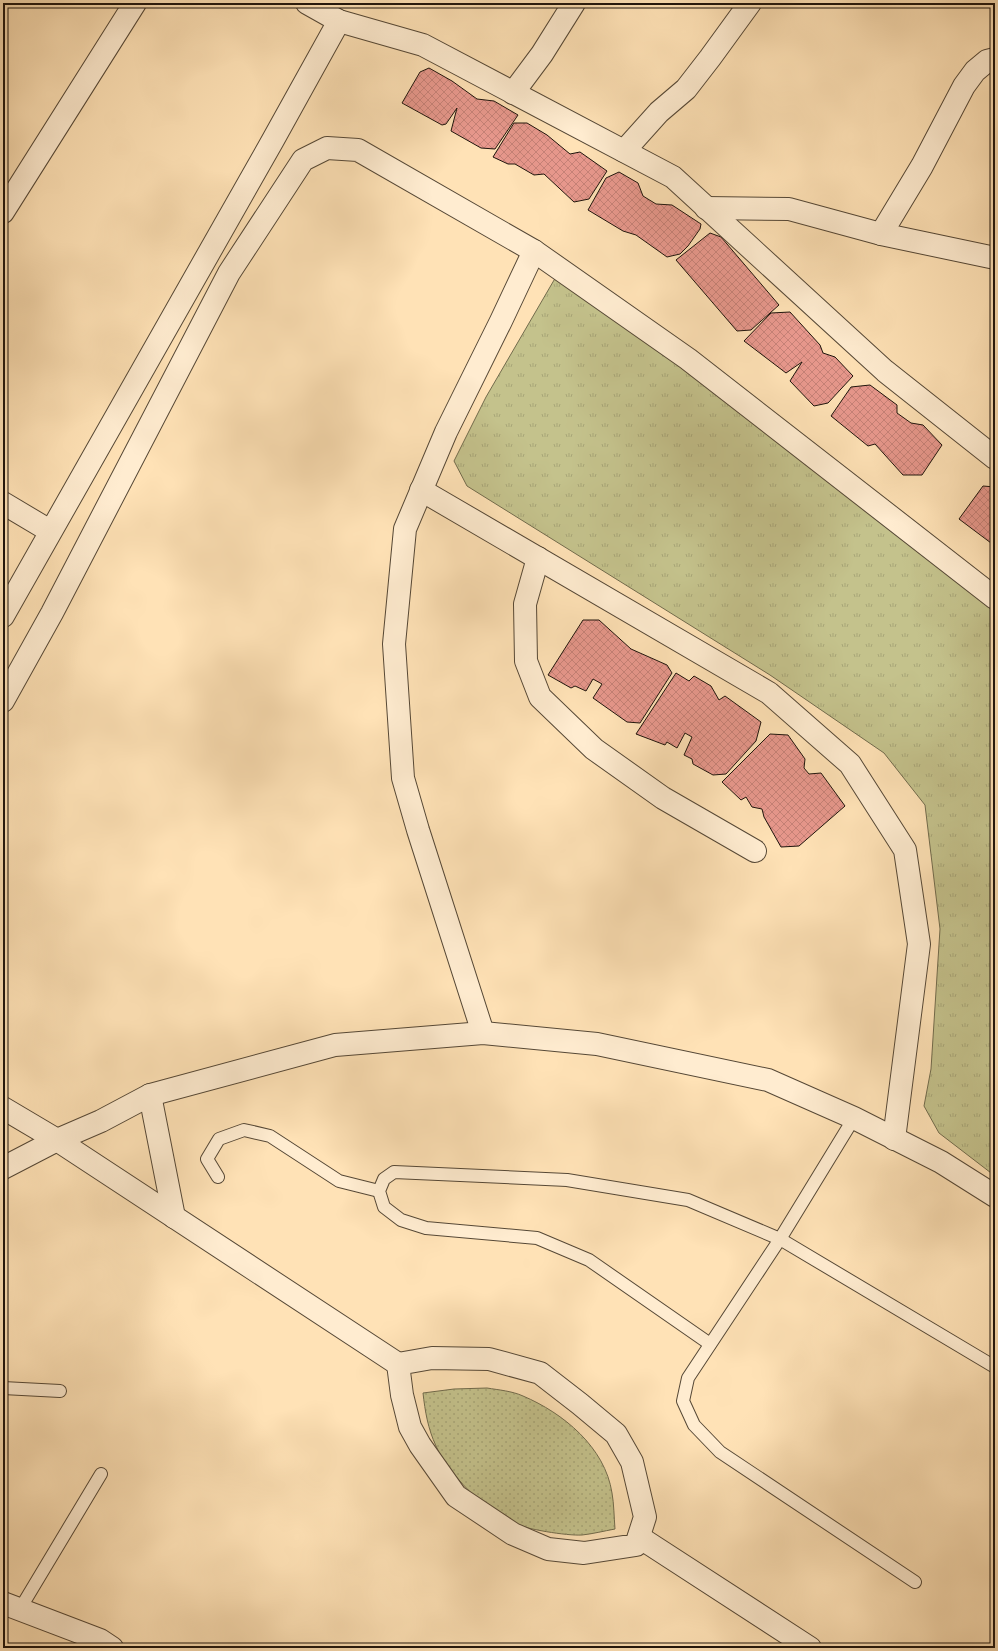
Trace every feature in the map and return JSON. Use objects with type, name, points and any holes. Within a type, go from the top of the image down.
[{"type":"street","points":[[3,212],[135,3]]},
{"type":"street","points":[[306,3],[339,21],[423,45],[673,177],[885,371],[995,458]]},
{"type":"street","points":[[513,93],[542,54],[574,3]]},
{"type":"street","points":[[624,151],[659,112],[686,89],[750,3]]},
{"type":"street","points":[[3,616],[339,21]]},
{"type":"street","points":[[881,234],[922,166],[964,86],[975,71],[987,62],[995,59]]},
{"type":"street","points":[[3,701],[52,613],[229,273],[303,160],[327,148],[358,150],[534,250],[688,358],[995,598]]},
{"type":"street","points":[[706,208],[789,209],[881,234],[995,258]]},
{"type":"street","points":[[482,1033],[403,778],[394,644],[404,529],[446,432],[534,250]]},
{"type":"street","points":[[421,490],[769,693],[850,764],[905,850],[920,944],[894,1139]]},
{"type":"street","points":[[3,502],[50,531]]},
{"type":"street","points":[[538,558],[525,604],[526,661],[540,696],[594,749],[663,798],[755,851]]},
{"type":"street","points":[[3,1168],[57,1140],[101,1121],[150,1096],[335,1045],[482,1033],[597,1044],[768,1080],[854,1118],[941,1162],[995,1196]]},
{"type":"street","points":[[150,1096],[174,1217]]},
{"type":"street","points":[[3,1108],[57,1140],[398,1364],[432,1358],[489,1359],[540,1373],[616,1434],[632,1462],[645,1517],[636,1545],[584,1553],[548,1549],[513,1534],[456,1496],[420,1446],[410,1427],[402,1395],[398,1364]]},
{"type":"street","points":[[639,1537],[810,1648]]},
{"type":"street","points":[[12,1606],[100,1640],[112,1648]]},
{"type":"lane","points":[[854,1118],[780,1239],[688,1378],[683,1401],[694,1425],[720,1452],[915,1582]]},
{"type":"lane","points":[[218,1177],[207,1159],[219,1139],[244,1130],[270,1136],[339,1181],[379,1191]]},
{"type":"lane","points":[[710,1344],[589,1260],[537,1238],[426,1228],[401,1220],[384,1207],[379,1191],[384,1179],[394,1172],[567,1180],[688,1200],[780,1239],[995,1367]]},
{"type":"lane","points":[[3,1388],[60,1391]]},
{"type":"lane","points":[[12,1606],[101,1474]]},
{"type":"green space","points":[[557,275],[571,283],[995,605],[995,1176],[939,1133],[924,1106],[931,1069],[940,929],[925,805],[884,753],[770,675],[467,486],[454,461],[486,397]]},
{"type":"green space","points":[[487,1388],[514,1393],[538,1403],[567,1422],[580,1434],[601,1461],[608,1476],[613,1497],[615,1529],[586,1535],[575,1535],[526,1528],[502,1518],[479,1501],[458,1479],[441,1456],[433,1440],[427,1420],[423,1393],[454,1389]]},
{"type":"building","points":[[429,68],[452,81],[477,99],[494,101],[518,115],[495,149],[481,148],[451,131],[457,108],[446,124],[442,125],[402,103],[420,72]]},
{"type":"building","points":[[514,123],[527,123],[547,135],[570,154],[580,152],[607,171],[589,199],[574,202],[544,174],[534,175],[515,164],[508,164],[493,157]]},
{"type":"building","points":[[619,172],[638,183],[643,196],[656,204],[672,205],[701,224],[700,229],[688,246],[680,254],[667,257],[636,235],[623,231],[588,210],[606,178]]},
{"type":"building","points":[[710,233],[721,237],[779,305],[751,330],[737,331],[676,260]]},
{"type":"building","points":[[790,312],[820,345],[823,353],[835,357],[853,376],[828,403],[814,406],[790,381],[802,362],[786,373],[744,341],[771,313]]},
{"type":"building","points":[[870,385],[897,405],[897,413],[911,423],[923,425],[942,445],[922,475],[903,475],[875,444],[868,446],[831,416],[851,387]]},
{"type":"building","points":[[983,486],[995,487],[995,546],[959,519]]},
{"type":"building","points":[[583,620],[599,620],[631,649],[667,665],[672,673],[640,723],[627,722],[593,698],[602,684],[593,679],[586,691],[575,686],[571,688],[548,675]]},
{"type":"building","points":[[676,673],[689,681],[694,676],[711,686],[719,700],[725,696],[761,722],[756,741],[726,774],[713,775],[693,764],[692,759],[684,755],[692,737],[685,733],[677,748],[667,742],[665,745],[636,734]]},
{"type":"building","points":[[770,734],[788,735],[805,759],[804,768],[809,774],[821,773],[845,806],[799,846],[781,847],[764,817],[762,809],[752,807],[746,797],[741,800],[722,782]]}]
